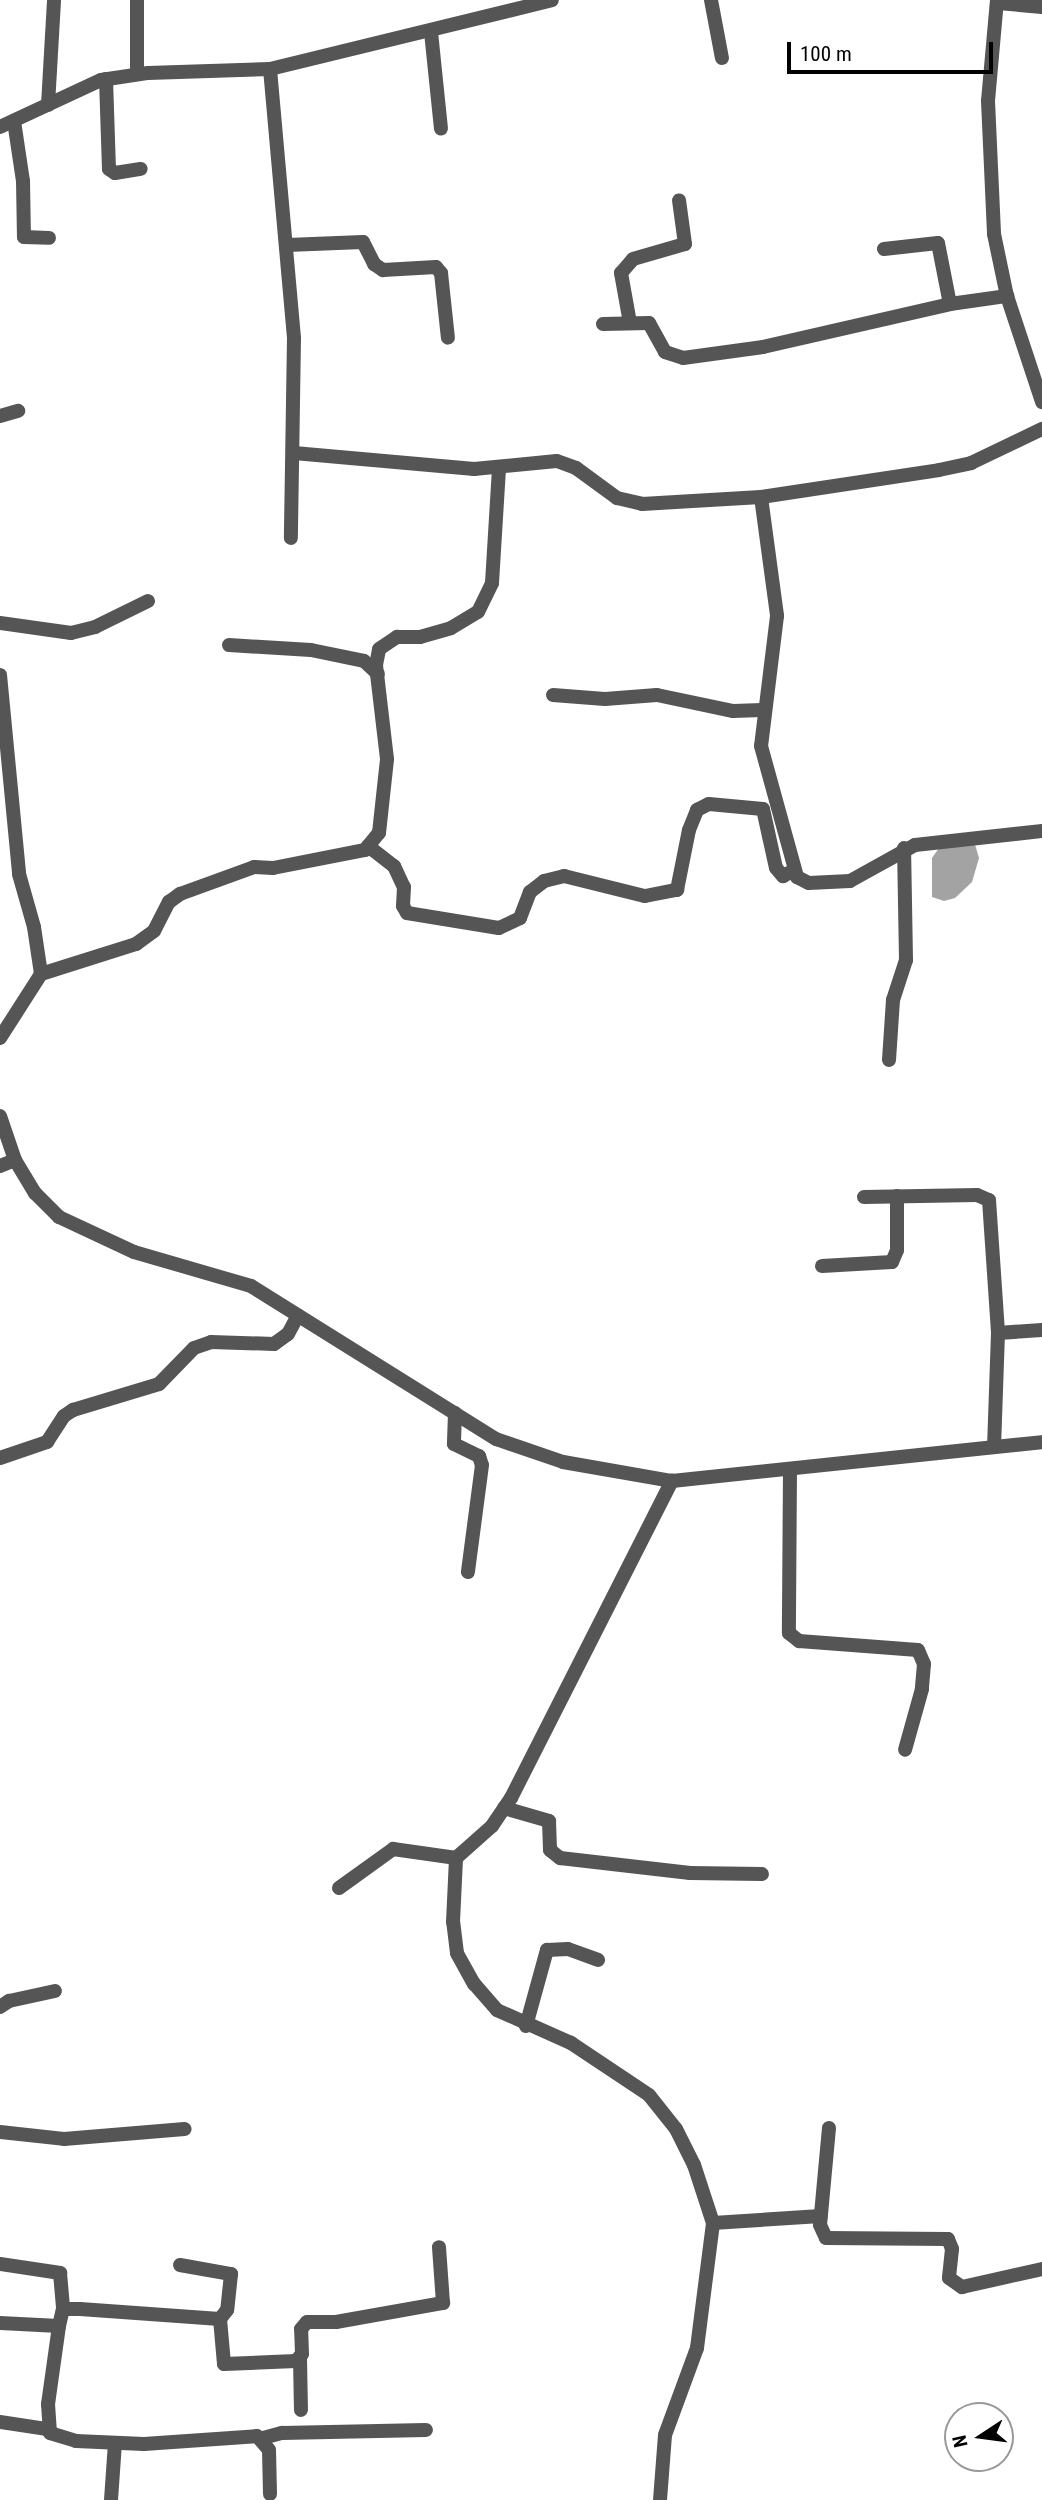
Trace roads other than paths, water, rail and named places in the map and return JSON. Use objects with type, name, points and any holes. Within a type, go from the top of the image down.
[{"type":"street","points":[[48,105],[54,0]]},
{"type":"street","points":[[137,0],[137,74]]},
{"type":"street","points":[[0,127],[107,79],[137,74],[270,69],[431,32],[552,0]]},
{"type":"street","points":[[711,0],[722,58]]},
{"type":"street","points":[[1042,7],[997,1],[988,101],[988,173],[994,234],[1007,296],[1042,402]]},
{"type":"street","points":[[431,32],[441,128]]},
{"type":"street","points":[[270,69],[294,338],[291,538]]},
{"type":"street","points":[[107,79],[109,169],[115,173],[141,169]]},
{"type":"street","points":[[14,121],[23,181],[24,237],[49,238]]},
{"type":"street","points":[[629,323],[621,273],[634,259],[685,244],[679,200]]},
{"type":"street","points":[[286,245],[363,242],[374,264],[383,270],[436,268],[441,273],[448,338]]},
{"type":"street","points":[[884,249],[938,243],[950,304]]},
{"type":"street","points":[[603,324],[649,323],[665,352],[682,358],[763,347],[950,304],[1007,296]]},
{"type":"street","points":[[0,416],[18,411]]},
{"type":"street","points":[[293,453],[499,468],[566,462],[627,502],[761,497],[960,465],[1042,429]]},
{"type":"street","points":[[0,1038],[41,974],[146,938],[173,897],[254,867],[348,855],[368,846],[379,833],[387,759],[378,674],[379,649],[397,637],[441,631],[478,612],[492,583],[499,468]]},
{"type":"street","points":[[761,497],[777,616],[762,710],[764,762],[788,832],[793,871],[809,883],[850,881],[904,848],[1042,831]]},
{"type":"street","points":[[0,623],[83,631],[148,601]]},
{"type":"street","points":[[229,645],[311,650],[364,661],[378,674]]},
{"type":"street","points":[[0,675],[19,874],[34,927],[41,974]]},
{"type":"street","points":[[553,695],[605,699],[657,695],[733,712],[762,710]]},
{"type":"street","points":[[368,846],[394,866],[404,887],[402,906],[407,913],[499,928],[520,918],[530,892],[544,881],[564,876],[645,896],[677,890],[689,830],[697,810],[709,804],[763,809],[776,868],[783,876],[793,871]]},
{"type":"street","points":[[889,1060],[893,1000],[905,960],[904,848]]},
{"type":"street","points":[[0,1116],[15,1160],[35,1193],[59,1217],[86,1233],[134,1252],[233,1279],[298,1315],[496,1438],[563,1462],[672,1481],[1042,1442]]},
{"type":"street","points":[[0,1166],[15,1160]]},
{"type":"street","points":[[864,1197],[976,1195],[989,1200],[998,1333],[995,1447]]},
{"type":"street","points":[[822,1266],[892,1262],[898,1250],[897,1196]]},
{"type":"street","points":[[0,1458],[47,1442],[64,1416],[73,1410],[159,1384],[194,1348],[211,1342],[274,1344],[288,1334],[298,1315]]},
{"type":"street","points":[[998,1333],[1042,1330]]},
{"type":"street","points":[[455,1413],[454,1444],[479,1456],[482,1465],[468,1572]]},
{"type":"street","points":[[790,1470],[789,1633],[799,1641],[918,1650],[924,1664],[922,1689],[905,1750]]},
{"type":"street","points":[[660,2500],[665,2435],[697,2348],[713,2223],[688,2153],[649,2095],[571,2043],[526,2026],[497,2010],[474,1984],[457,1953],[453,1922],[456,1858],[492,1826],[504,1808],[672,1481]]},
{"type":"street","points":[[504,1808],[549,1821],[550,1850],[560,1858],[690,1873],[762,1874]]},
{"type":"street","points":[[339,1888],[393,1849],[456,1858]]},
{"type":"street","points":[[526,2026],[547,1950],[568,1949],[598,1960]]},
{"type":"street","points":[[0,2007],[9,2001],[55,1991]]},
{"type":"street","points":[[829,2128],[821,2216],[822,2233],[831,2241],[948,2239],[952,2249],[949,2278],[962,2287],[1042,2269]]},
{"type":"street","points":[[0,2132],[64,2140],[185,2129]]},
{"type":"street","points":[[713,2223],[821,2216]]},
{"type":"street","points":[[301,2410],[301,2329],[307,2322],[336,2322],[443,2303],[439,2247]]},
{"type":"street","points":[[0,2264],[60,2273],[63,2309],[47,2429]]},
{"type":"street","points":[[180,2265],[231,2274],[228,2310],[220,2319],[224,2364],[300,2359]]},
{"type":"street","points":[[63,2309],[220,2319]]},
{"type":"street","points":[[0,2323],[59,2326]]},
{"type":"street","points":[[0,2422],[47,2429],[66,2439],[115,2443],[263,2438],[282,2433],[426,2430]]},
{"type":"street","points":[[263,2438],[269,2450],[270,2494]]},
{"type":"street","points":[[111,2500],[115,2443]]}]
